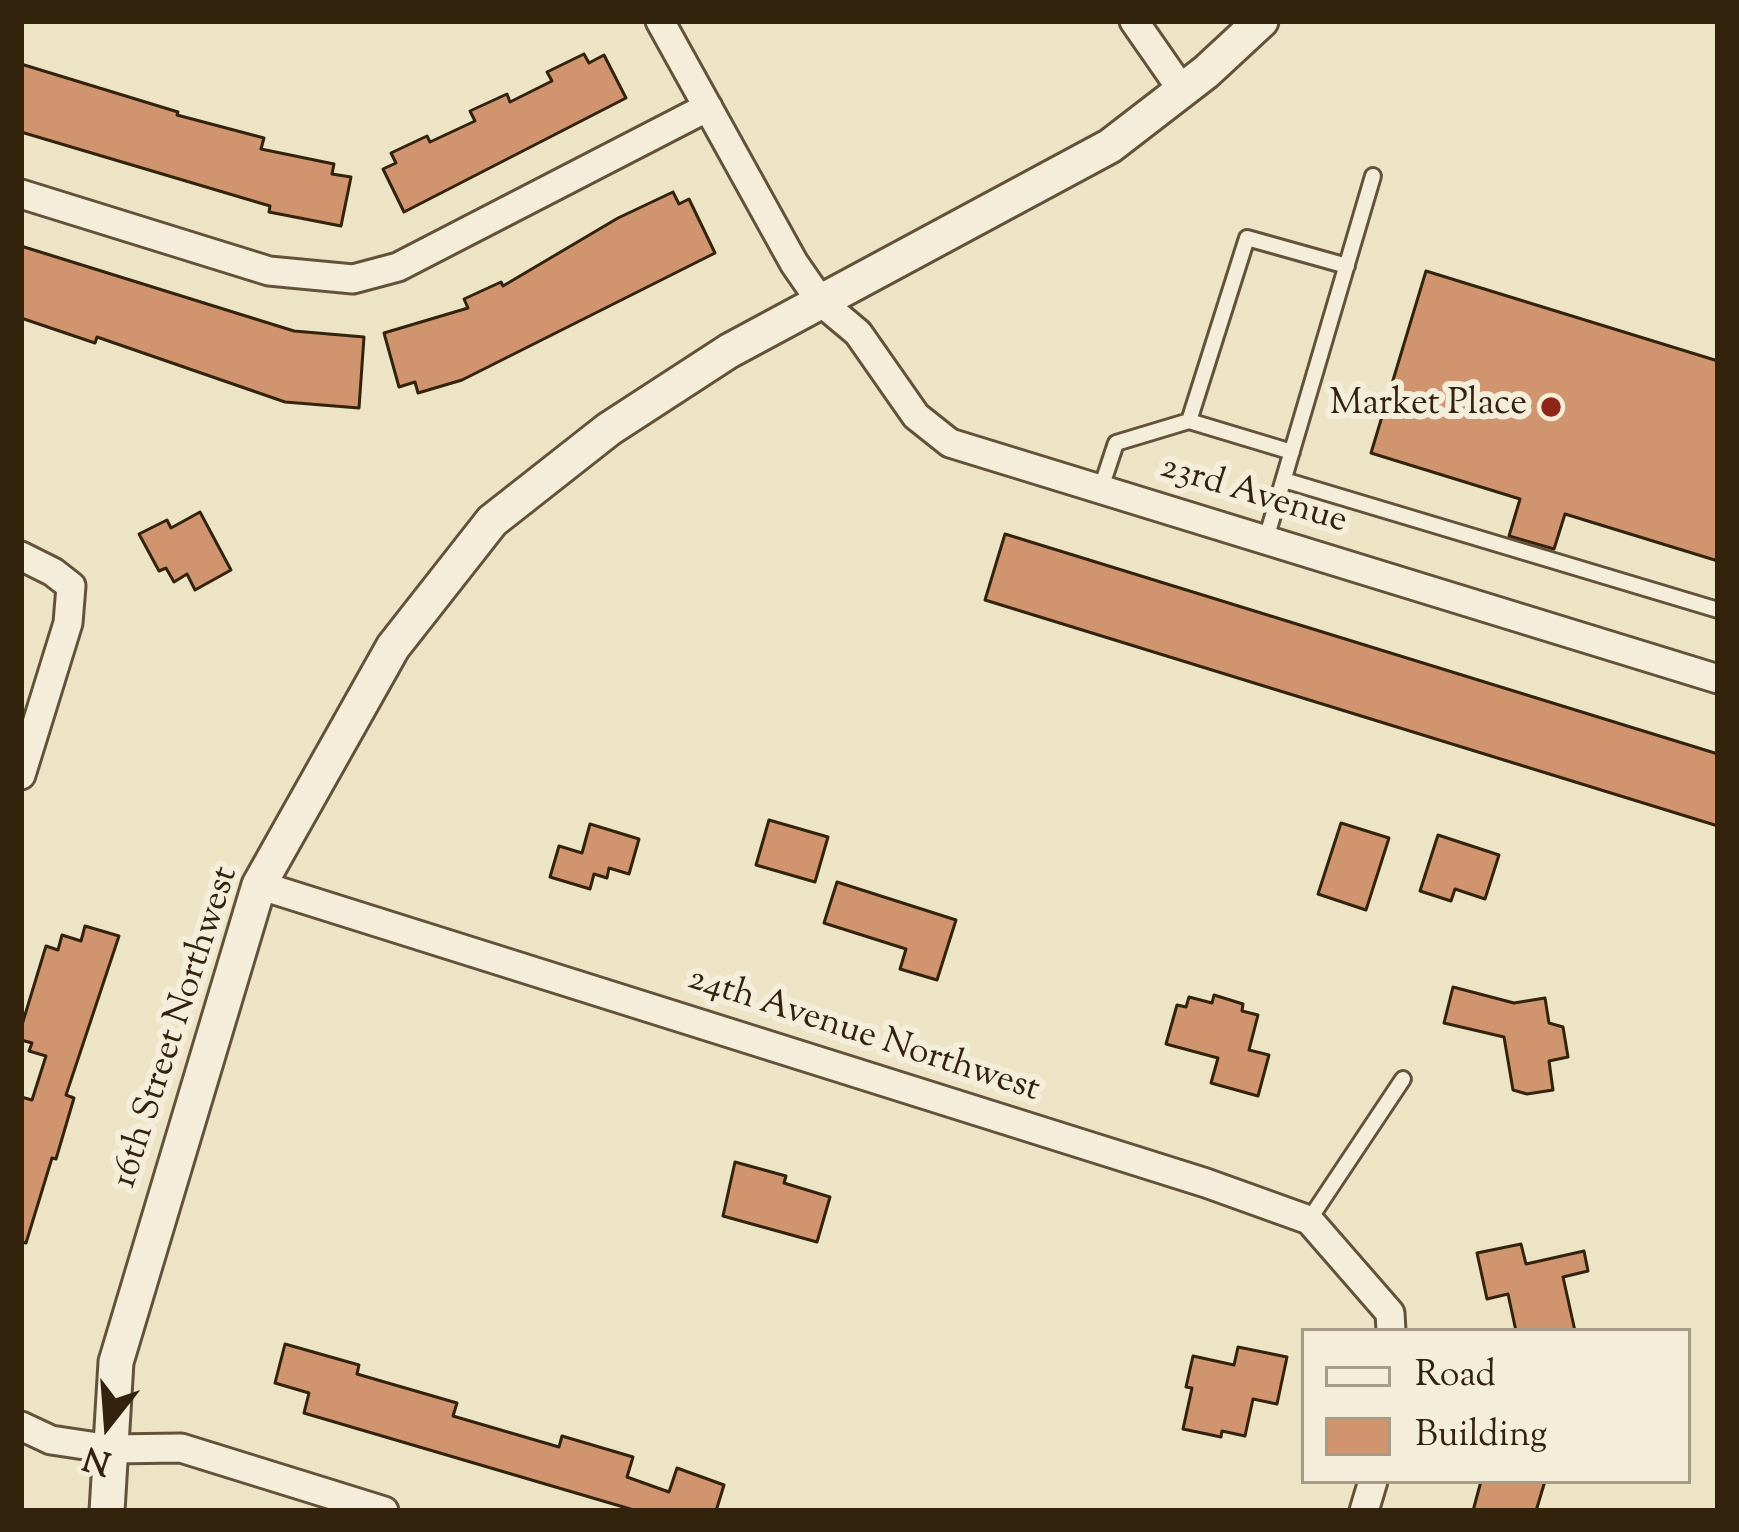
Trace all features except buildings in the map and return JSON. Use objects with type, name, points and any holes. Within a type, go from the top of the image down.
[{"type":"street","name":"23rd Avenue","points":[[660,21],[794,263],[821,302],[858,333],[916,416],[950,443],[1718,679]]},
{"type":"street","points":[[1134,21],[1182,90]]},
{"type":"street","name":"16th Street Northwest","points":[[107,1511],[116,1362],[260,885],[393,647],[492,521],[609,429],[729,351],[1110,146],[1261,21]]},
{"type":"street","points":[[21,194],[269,271],[353,279],[398,267],[708,107]]},
{"type":"street","points":[[21,556],[71,586],[68,623],[21,775]]},
{"type":"street","name":"24th Avenue Northwest","points":[[260,885],[1309,1220],[1390,1313],[1391,1328]]},
{"type":"street","points":[[21,1426],[51,1440],[111,1449],[181,1448],[384,1511]]},
{"type":"lane","points":[[1266,539],[1373,176]]},
{"type":"lane","points":[[1189,421],[1247,238],[1347,266]]},
{"type":"lane","points":[[1101,488],[1116,443],[1189,421],[1292,452]]},
{"type":"lane","points":[[1284,480],[1718,610]]},
{"type":"lane","points":[[1309,1220],[1403,1079]]},
{"type":"place","name":"Market Place","points":[[1551,407]]}]
